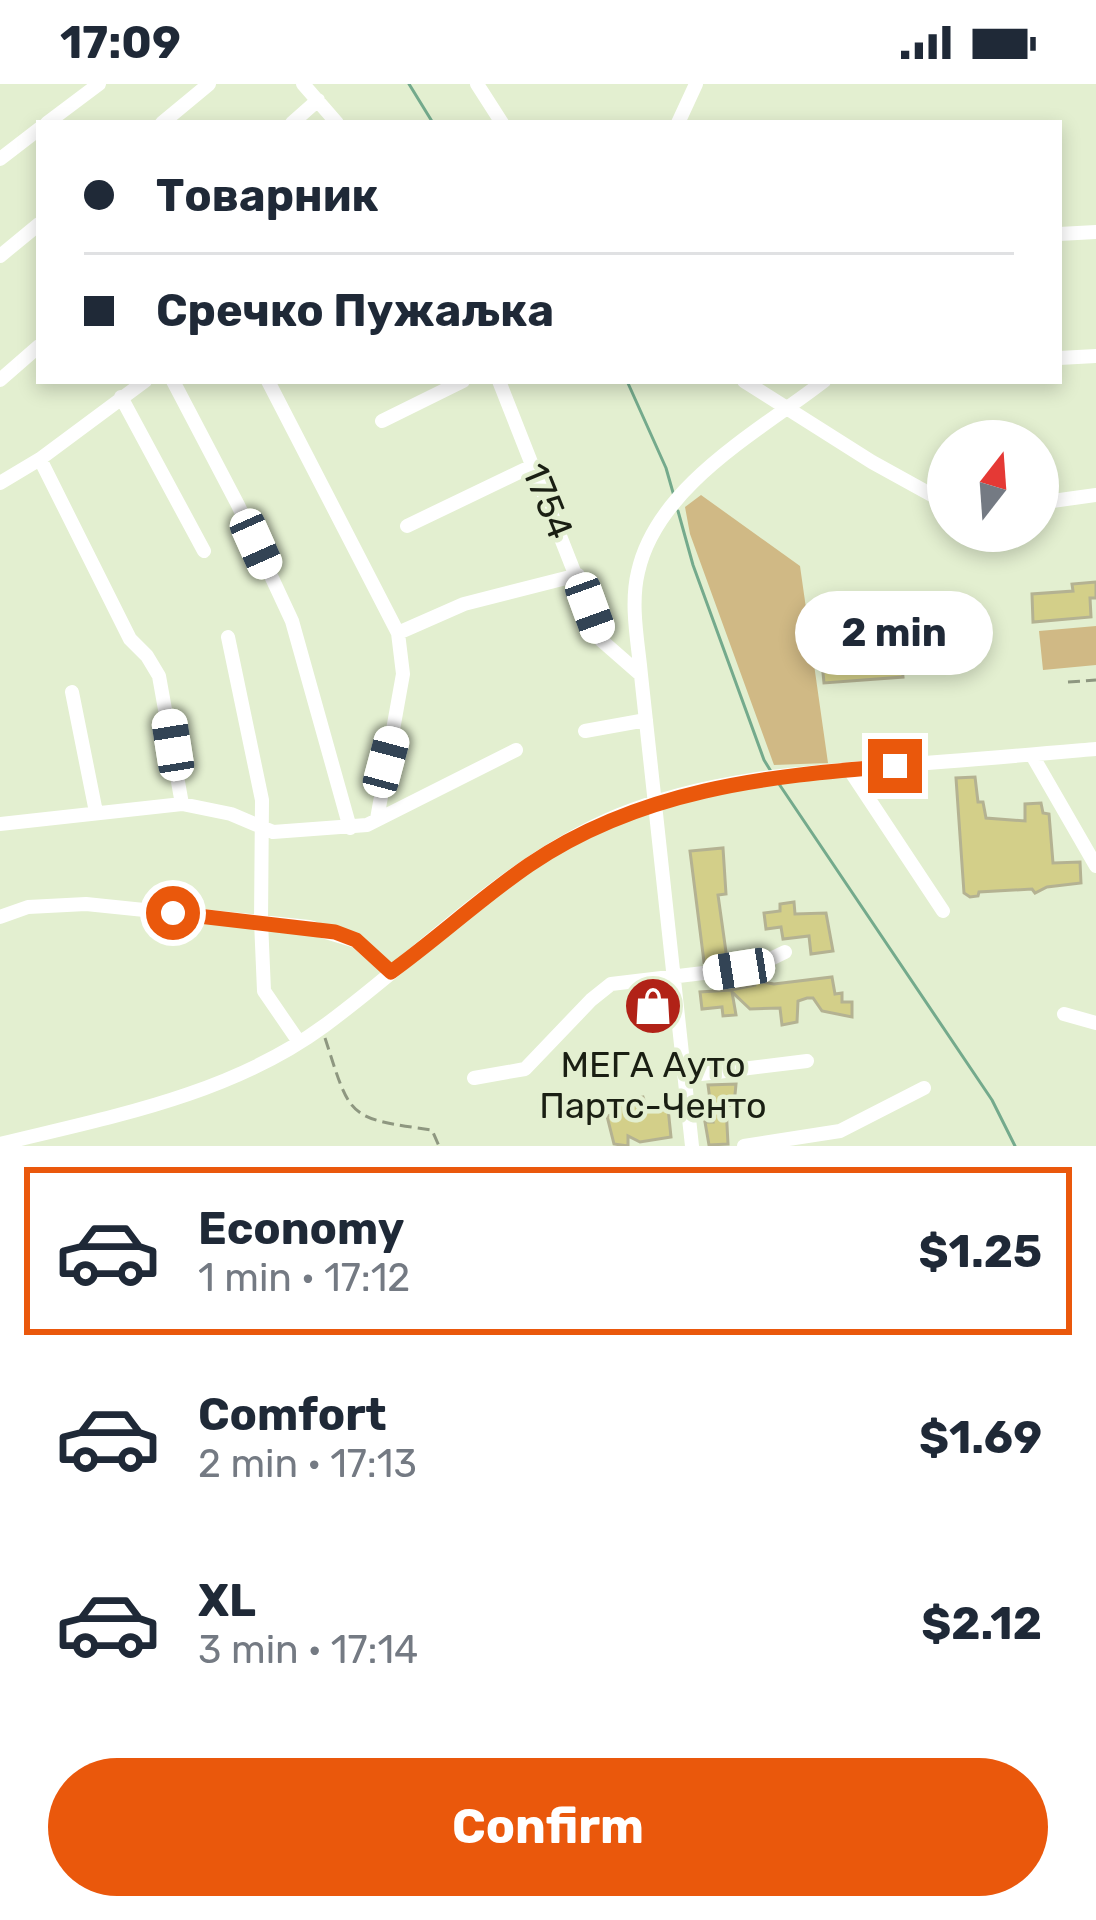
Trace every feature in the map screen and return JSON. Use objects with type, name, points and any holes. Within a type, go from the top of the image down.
[{"type":"street","points":[[51,120],[99,84]]},
{"type":"street","points":[[166,120],[209,84]]},
{"type":"street","points":[[302,84],[335,120]]},
{"type":"street","points":[[476,84],[500,120]]},
{"type":"street","points":[[679,120],[696,84]]},
{"type":"street","points":[[295,120],[318,100]]},
{"type":"street","points":[[0,159],[36,131]]},
{"type":"street","points":[[0,256],[36,226]]},
{"type":"street","points":[[1062,234],[1096,232]]},
{"type":"street","points":[[0,380],[36,349]]},
{"type":"street","points":[[1062,358],[1096,356]]},
{"type":"street","points":[[0,483],[142,384]]},
{"type":"street","points":[[175,384],[292,621],[350,828]]},
{"type":"street","points":[[270,384],[398,633],[403,674],[377,819]]},
{"type":"street","points":[[382,421],[457,384]]},
{"type":"street","name":"1754","points":[[500,384],[601,640],[641,675]]},
{"type":"street","points":[[750,384],[927,493]]},
{"type":"street","points":[[692,1146],[641,675],[637,574],[651,532],[687,484],[820,384]]},
{"type":"street","points":[[122,397],[203,551]]},
{"type":"street","points":[[40,459],[130,639],[148,656],[159,676],[182,804]]},
{"type":"street","points":[[406,526],[534,465]]},
{"type":"street","points":[[1059,500],[1096,495]]},
{"type":"street","points":[[398,633],[464,604],[578,574]]},
{"type":"street","points":[[228,638],[262,800],[264,991],[299,1042]]},
{"type":"street","points":[[72,692],[97,812]]},
{"type":"street","points":[[585,731],[646,720]]},
{"type":"street","points":[[0,1144],[178,1097],[233,1077],[322,1028],[527,866],[576,836],[656,802],[782,775],[1096,748]]},
{"type":"street","points":[[0,824],[182,804],[231,814],[265,830],[350,828],[516,750]]},
{"type":"street","points":[[1032,755],[1096,866]]},
{"type":"street","points":[[849,769],[943,911]]},
{"type":"street","points":[[0,917],[51,904],[260,921],[346,936],[391,972]]},
{"type":"street","points":[[474,1078],[525,1069],[611,984],[754,967],[785,952]]},
{"type":"street","points":[[1064,1014],[1096,1023]]},
{"type":"street","points":[[685,1076],[807,1061]]},
{"type":"street","points":[[744,1146],[840,1131],[924,1088]]},
{"type":"path","points":[[1068,682],[1096,680]]},
{"type":"path","points":[[322,1028],[340,1093],[360,1115],[432,1130],[439,1146]]},
{"type":"shaded area","points":[[701,495],[800,566],[828,763],[774,765],[690,534],[685,507]]},
{"type":"shaded area","points":[[1096,626],[1096,665],[1043,670],[1039,631]]},
{"type":"building","points":[[1096,582],[1096,598],[1090,598],[1091,617],[1033,622],[1032,594],[1073,591],[1072,584]]},
{"type":"building","points":[[899,626],[903,677],[824,683],[819,632]]},
{"type":"building","points":[[975,777],[986,818],[1025,821],[1025,804],[1041,803],[1043,813],[1049,814],[1053,863],[1080,862],[1081,883],[1035,893],[1032,889],[979,892],[970,897],[964,893],[956,778]]},
{"type":"building","points":[[723,848],[726,894],[718,895],[727,959],[704,962],[690,851]]},
{"type":"building","points":[[794,902],[795,914],[826,913],[833,951],[811,954],[809,936],[783,939],[781,927],[766,929],[764,913],[780,911],[780,904]]},
{"type":"building","points":[[832,977],[835,994],[842,993],[842,1002],[852,1002],[852,1017],[822,1011],[813,998],[807,998],[798,1001],[797,1022],[782,1025],[780,1008],[750,1009],[732,992],[736,1015],[723,1016],[722,1007],[702,1009],[700,992],[731,990],[756,981],[774,984]]},
{"type":"building","points":[[736,1084],[734,1105],[726,1106],[728,1144],[709,1145],[705,1122],[713,1122],[708,1085]]},
{"type":"building","points":[[643,1097],[646,1106],[668,1108],[671,1137],[640,1142],[628,1136],[628,1146],[614,1144],[607,1116],[619,1113],[618,1102]]},
{"type":"waterway","points":[[409,84],[431,120]]},
{"type":"waterway","points":[[628,384],[674,496]]},
{"type":"waterway","points":[[678,511],[693,565],[772,773]]},
{"type":"waterway","points":[[777,781],[992,1100],[1015,1146]]},
{"type":"place","name":"МЕГА Ауто Партс-Ченто","points":[[653,1006]]},
{"type":"route","points":[[173,913],[335,932],[356,940],[391,972],[527,866],[618,815],[739,781],[895,766]]}]
